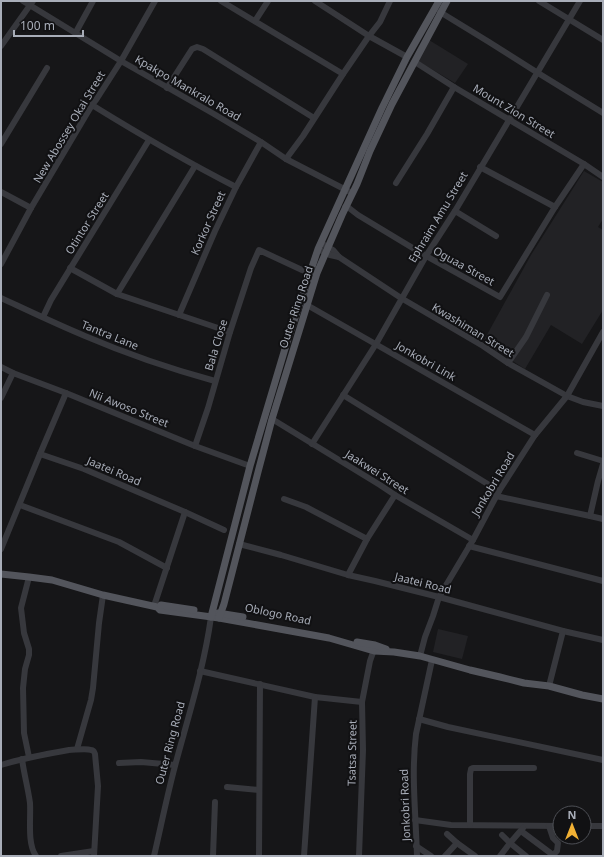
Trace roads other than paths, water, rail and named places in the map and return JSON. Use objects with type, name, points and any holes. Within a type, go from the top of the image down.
[{"type":"main road","name":"Outer Ring Road","points":[[216,615],[239,544],[272,419],[317,273],[323,248],[344,190],[407,57],[439,1]]},
{"type":"main road","name":"Outer Ring Road","points":[[216,615],[250,466],[287,342],[310,272],[352,193],[392,104],[447,1]]},
{"type":"main road","name":"Oblogo Road","points":[[1,574],[52,580],[103,595],[156,607],[160,610],[216,615],[394,652],[420,656],[524,683],[549,686],[603,699]]},
{"type":"street","name":"Kpakpo Mankralo Road","points":[[23,1],[31,3],[122,61],[261,142],[286,159],[352,193]]},
{"type":"street","points":[[76,32],[93,1]]},
{"type":"street","name":"New Abossey Okai Street","points":[[1,264],[92,105],[122,61],[155,1]]},
{"type":"street","points":[[221,1],[342,74]]},
{"type":"street","points":[[255,21],[268,1]]},
{"type":"street","points":[[314,1],[369,36],[407,57]]},
{"type":"street","points":[[286,159],[303,136],[342,74],[380,22],[390,1]]},
{"type":"street","points":[[539,1],[603,40]]},
{"type":"street","name":"Ephraim Amu Street","points":[[312,444],[376,344],[401,298],[455,211],[580,1]]},
{"type":"street","points":[[1,46],[31,3]]},
{"type":"street","points":[[440,12],[603,113]]},
{"type":"street","points":[[167,88],[192,49],[197,47],[203,49],[314,118]]},
{"type":"street","name":"Mount Zion Street","points":[[414,62],[584,164],[603,177]]},
{"type":"street","points":[[1,144],[47,68]]},
{"type":"street","points":[[396,183],[454,87]]},
{"type":"street","points":[[92,105],[149,140],[236,187]]},
{"type":"street","name":"Otintor Street","points":[[43,317],[70,268],[149,140]]},
{"type":"street","name":"Korkor Street","points":[[179,315],[215,231],[236,187],[261,142]]},
{"type":"street","name":"Oguaa Street","points":[[345,207],[350,208],[358,215],[426,256],[500,297],[555,207],[584,164]]},
{"type":"street","points":[[117,294],[195,166]]},
{"type":"street","points":[[480,167],[555,207]]},
{"type":"street","points":[[1,192],[32,208]]},
{"type":"street","points":[[455,211],[496,236]]},
{"type":"street","name":"Kwashiman Street","points":[[323,248],[330,255],[338,257],[401,298],[483,346],[508,363],[567,396],[583,402],[603,406]]},
{"type":"street","name":"Bala Close","points":[[194,446],[208,408],[230,332],[251,268],[259,250],[302,270],[310,272]]},
{"type":"street","points":[[70,268],[117,294],[230,332]]},
{"type":"street","points":[[508,363],[526,337],[547,295]]},
{"type":"street","name":"Tantra Lane","points":[[1,298],[85,336],[179,371],[215,381]]},
{"type":"street","name":"Jonkobri Link","points":[[307,305],[535,435]]},
{"type":"street","name":"Jonkobri Road","points":[[420,656],[439,597],[498,494],[535,435],[567,396],[603,332]]},
{"type":"street","name":"Nii Awoso Street","points":[[1,367],[194,446],[250,466]]},
{"type":"street","points":[[1,398],[13,373]]},
{"type":"street","points":[[1,549],[66,393]]},
{"type":"street","points":[[343,395],[498,494],[603,519]]},
{"type":"street","name":"Jaakwei Street","points":[[272,419],[395,495],[473,540]]},
{"type":"street","points":[[577,453],[603,461]]},
{"type":"street","name":"Jaatei Road","points":[[40,454],[84,469],[224,530]]},
{"type":"street","points":[[590,516],[603,464]]},
{"type":"street","points":[[348,575],[367,540],[395,495]]},
{"type":"street","points":[[284,499],[306,507],[367,540]]},
{"type":"street","points":[[20,505],[119,542],[167,568]]},
{"type":"street","points":[[156,607],[185,512]]},
{"type":"street","name":"Jaatei Road","points":[[239,544],[348,575],[603,640]]},
{"type":"street","points":[[469,546],[603,581]]},
{"type":"street","points":[[29,577],[21,608],[24,633],[29,649],[25,669],[23,696],[24,733],[29,757]]},
{"type":"street","points":[[77,749],[91,700],[103,595]]},
{"type":"street","name":"Outer Ring Road","points":[[154,856],[169,788],[209,635],[216,615]]},
{"type":"street","points":[[549,686],[562,630]]},
{"type":"street","name":"Tsatsa Street","points":[[359,856],[363,750],[362,702],[365,683],[375,648]]},
{"type":"street","name":"Jonkobri Road","points":[[417,856],[414,762],[416,734],[432,660]]},
{"type":"street","points":[[200,671],[315,697],[362,702]]},
{"type":"street","points":[[259,856],[260,684]]},
{"type":"street","points":[[304,856],[315,697]]},
{"type":"street","points":[[419,719],[448,727],[603,760]]},
{"type":"street","points":[[1,765],[29,757],[77,749],[91,749],[96,754],[98,786],[94,853],[61,856]]},
{"type":"street","points":[[22,759],[30,803],[32,850],[36,856]]},
{"type":"street","points":[[119,763],[141,762],[175,765]]},
{"type":"street","points":[[470,825],[470,774],[473,768],[534,768]]},
{"type":"street","points":[[227,787],[259,790]]},
{"type":"street","points":[[213,856],[215,802]]},
{"type":"street","points":[[415,820],[451,825],[549,826],[553,838],[558,843],[557,851],[553,856],[521,831]]},
{"type":"street","points":[[500,856],[525,825]]},
{"type":"street","points":[[592,826],[603,826]]},
{"type":"street","points":[[447,834],[475,856]]},
{"type":"street","points":[[502,835],[526,856]]},
{"type":"street","points":[[445,856],[457,843]]},
{"type":"street","points":[[416,846],[431,856]]}]
